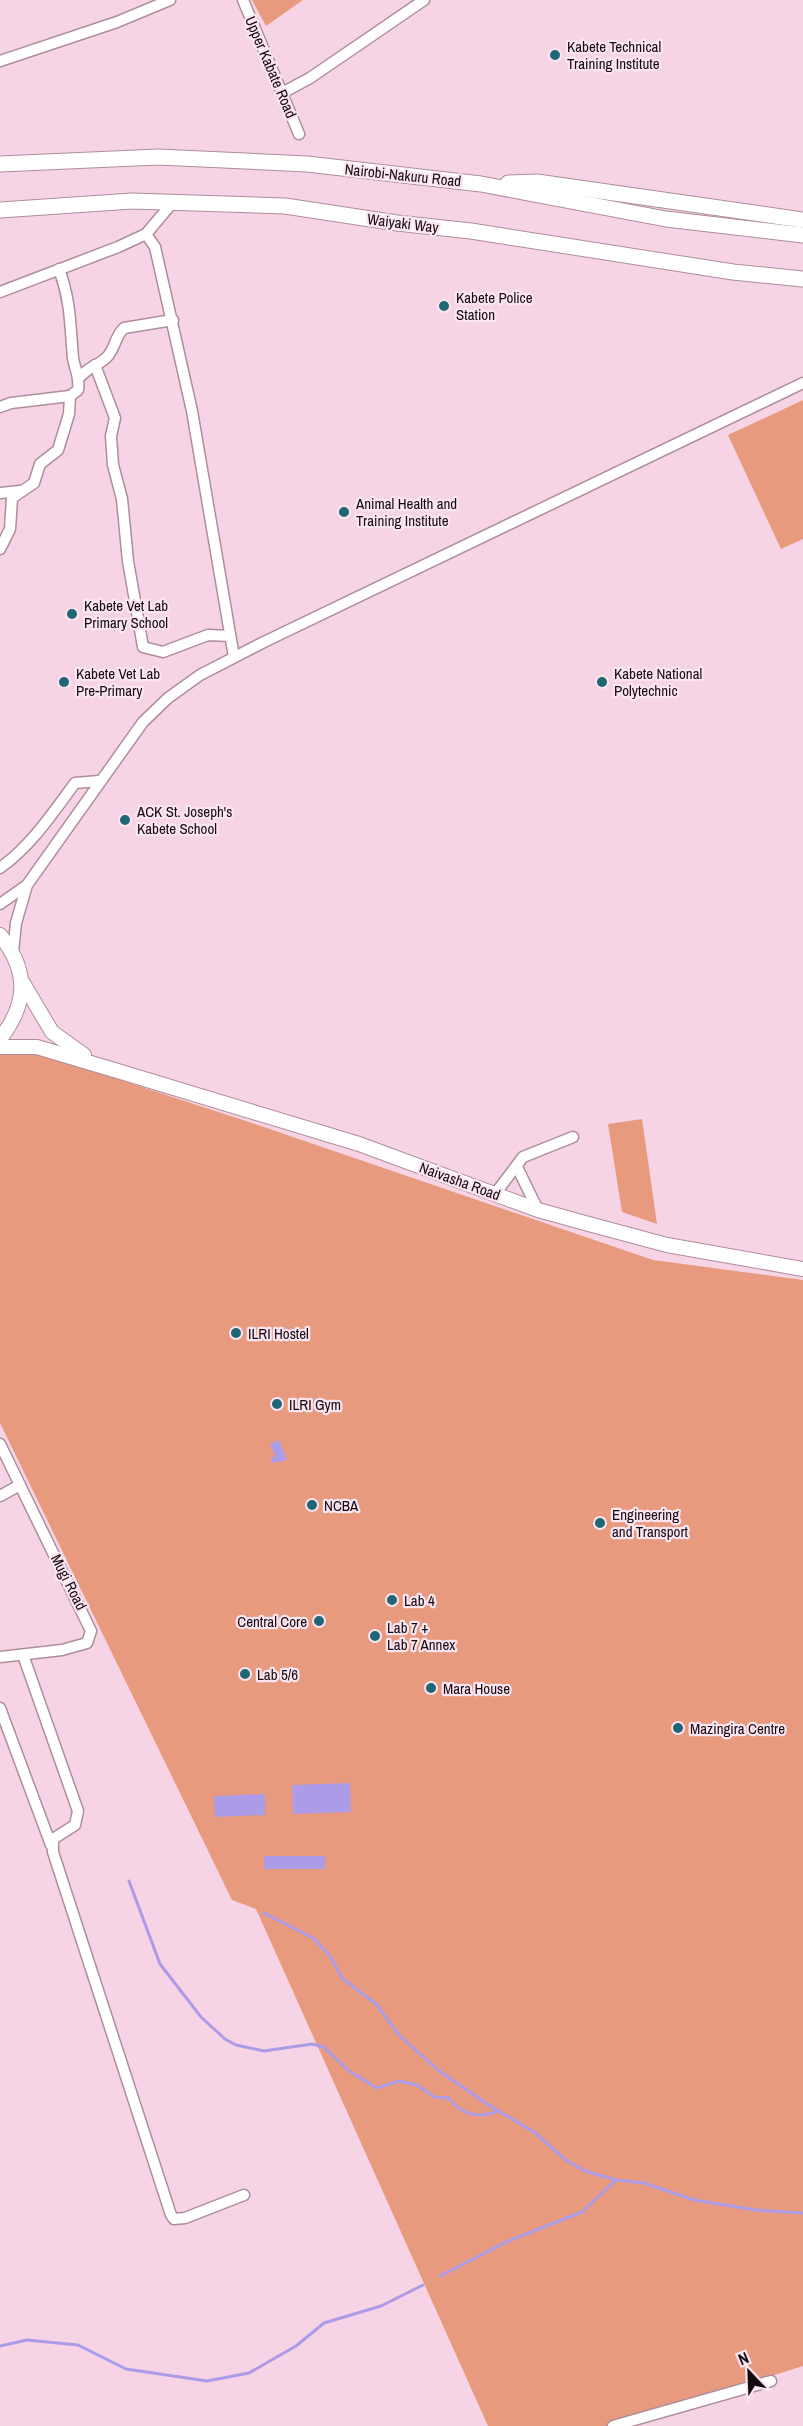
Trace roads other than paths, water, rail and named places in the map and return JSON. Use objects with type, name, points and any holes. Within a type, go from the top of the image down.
[{"type":"highway","name":"Nairobi-Nakuru Road","points":[[0,164],[158,157],[307,164],[481,183],[666,219],[803,236]]},
{"type":"highway","points":[[481,183],[537,182],[803,220]]},
{"type":"highway","name":"Waiyaki Way","points":[[0,210],[88,203],[174,201],[285,206],[397,223],[471,231],[733,272],[803,279]]},
{"type":"main road","name":"Naivasha Road","points":[[0,935],[13,952],[23,983],[52,1032],[65,1044],[122,1072]]},
{"type":"main road","points":[[0,1039],[18,1010],[23,983]]},
{"type":"main road","name":"Naivasha Road","points":[[0,1047],[38,1047],[122,1072],[359,1144],[538,1210],[667,1245],[803,1269]]},
{"type":"street","points":[[0,61],[117,22],[170,0]]},
{"type":"street","name":"Upper Kabate Road","points":[[243,0],[299,134]]},
{"type":"street","points":[[282,93],[310,78],[424,0]]},
{"type":"street","points":[[0,292],[146,234],[174,201]]},
{"type":"street","points":[[146,234],[155,247],[192,411],[234,657]]},
{"type":"street","points":[[58,269],[68,293],[73,335],[73,360],[80,377]]},
{"type":"street","points":[[0,407],[11,403],[70,396],[78,390],[80,377],[87,368],[109,356],[119,333],[124,328],[173,320]]},
{"type":"street","points":[[95,365],[115,418],[111,436],[113,465],[122,499],[128,561],[143,647],[163,652],[208,635],[230,636]]},
{"type":"street","points":[[13,952],[16,923],[27,885],[143,722],[168,698],[200,675],[234,657],[516,518],[803,383]]},
{"type":"street","points":[[0,549],[10,530],[12,498],[34,483],[40,464],[58,450],[69,414],[70,396]]},
{"type":"street","points":[[0,493],[20,491]]},
{"type":"street","points":[[0,868],[17,856],[38,833],[75,783],[99,782]]},
{"type":"street","points":[[0,904],[27,885]]},
{"type":"street","points":[[495,1194],[523,1157],[573,1137]]},
{"type":"street","points":[[517,1167],[538,1210]]},
{"type":"street","name":"Mugi Road","points":[[0,1444],[92,1631],[87,1643],[0,1657]]},
{"type":"street","points":[[0,1496],[20,1485]]},
{"type":"street","points":[[23,1655],[78,1810],[75,1825],[58,1835],[51,1845]]},
{"type":"street","points":[[0,1708],[51,1845],[171,2215],[174,2219],[185,2218],[244,2194]]},
{"type":"street","points":[[613,2426],[771,2381]]},
{"type":"waterway","points":[[129,1881],[160,1964],[201,2017],[225,2039],[236,2045],[264,2051],[312,2044],[324,2047],[349,2071],[377,2088],[399,2081],[417,2085],[434,2097],[449,2098],[459,2108],[471,2114],[484,2115],[498,2111]]},
{"type":"waterway","points":[[264,1913],[313,1938],[330,1956],[342,1978],[376,2004],[399,2035],[438,2070],[487,2104],[534,2132],[567,2161],[585,2171],[616,2180]]},
{"type":"waterway","points":[[440,2276],[506,2242],[582,2212],[616,2180],[644,2183],[694,2200],[756,2210],[803,2213]]},
{"type":"waterway","points":[[0,2346],[27,2340],[78,2345],[126,2369],[207,2381],[249,2373],[296,2346],[324,2323],[381,2306],[423,2285]]},
{"type":"place","name":"Kabete Technical Training Institute","points":[[555,55]]},
{"type":"place","name":"Kabete Police Station","points":[[444,306]]},
{"type":"place","name":"Animal Health and Training Institute","points":[[344,512]]},
{"type":"place","name":"Kabete Vet Lab Primary School","points":[[72,614]]},
{"type":"place","name":"Kabete Vet Lab Pre-Primary","points":[[64,682]]},
{"type":"place","name":"Kabete National Polytechnic","points":[[602,682]]},
{"type":"place","name":"ACK St. Joseph's Kabete School","points":[[125,820]]},
{"type":"place","name":"ILRI Hostel","points":[[236,1333]]},
{"type":"place","name":"ILRI Gym","points":[[277,1404]]},
{"type":"place","name":"NCBA","points":[[312,1505]]},
{"type":"place","name":"Engineering and Transport","points":[[600,1523]]},
{"type":"place","name":"Lab 4","points":[[392,1600]]},
{"type":"place","name":"Central Core","points":[[319,1621]]},
{"type":"place","name":"Lab 7 + Lab 7 Annex","points":[[375,1636]]},
{"type":"place","name":"Lab 5/6","points":[[245,1674]]},
{"type":"place","name":"Mara House","points":[[431,1688]]},
{"type":"place","name":"Mazingira Centre","points":[[678,1728]]}]
